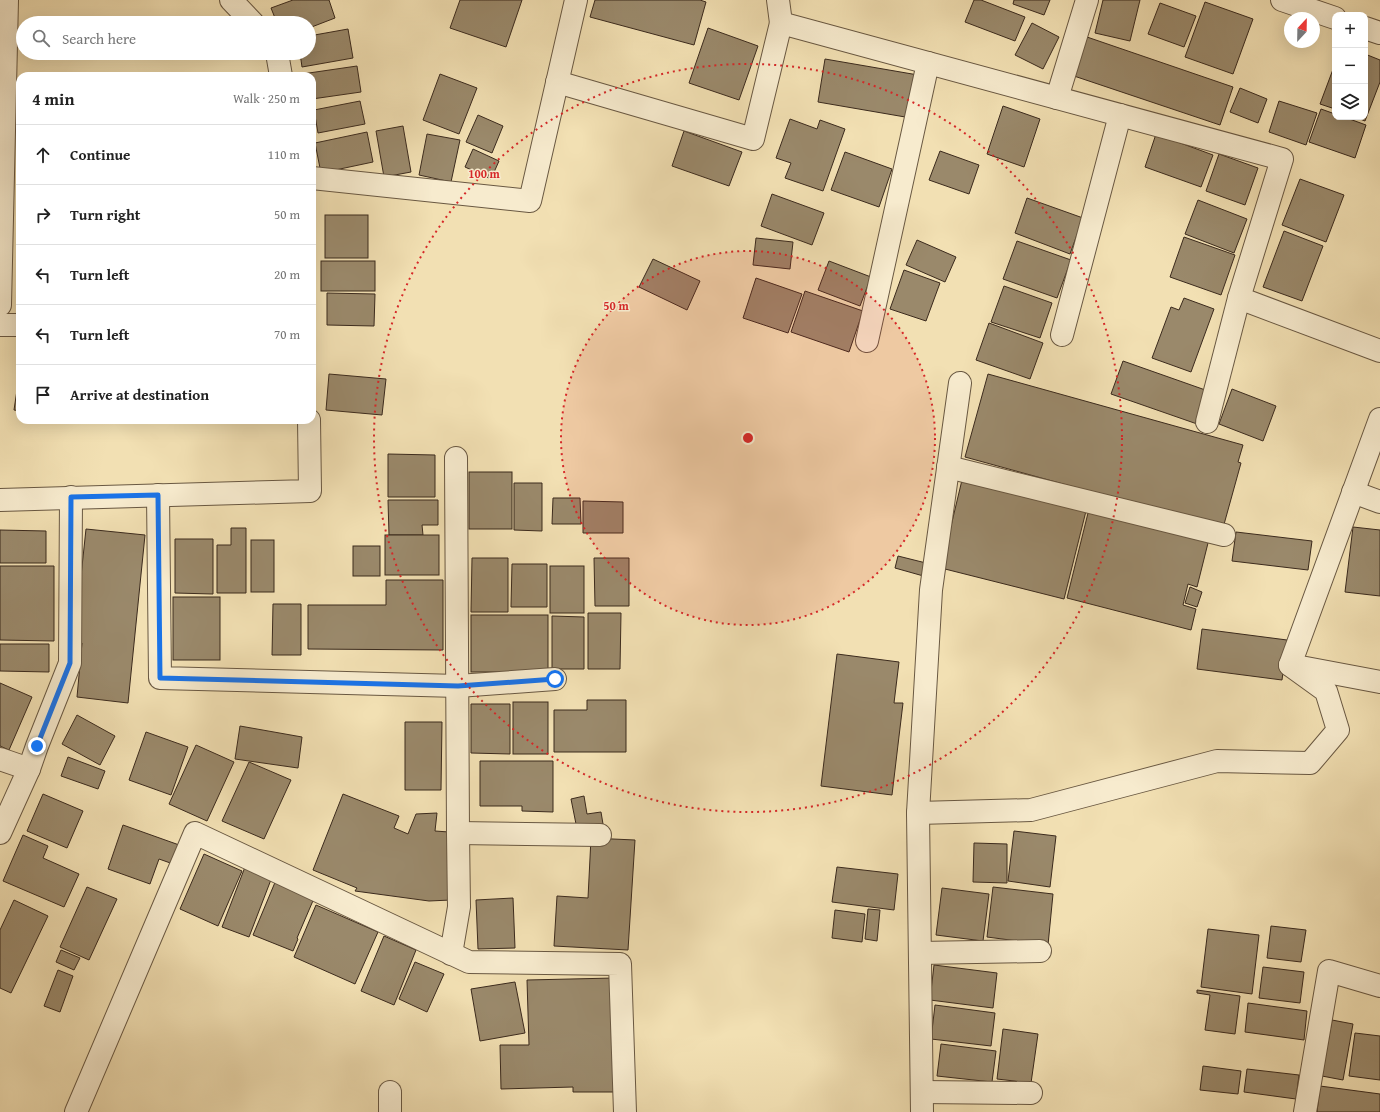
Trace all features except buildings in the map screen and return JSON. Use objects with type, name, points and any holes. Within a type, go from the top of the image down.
[{"type":"street","points":[[0,305],[8,180],[7,0]]},
{"type":"street","points":[[231,0],[246,16]]},
{"type":"street","points":[[316,178],[530,201],[576,0]]},
{"type":"street","points":[[557,82],[753,139],[781,23],[778,0]]},
{"type":"street","points":[[1057,98],[1087,0]]},
{"type":"street","points":[[1282,0],[1332,17]]},
{"type":"street","points":[[781,23],[1282,159],[1239,298],[1207,422]]},
{"type":"street","points":[[1368,29],[1380,33]]},
{"type":"street","points":[[279,60],[281,72]]},
{"type":"street","points":[[867,341],[928,62]]},
{"type":"street","points":[[1062,335],[1120,115]]},
{"type":"street","points":[[1239,298],[1380,351]]},
{"type":"street","points":[[0,325],[16,325]]},
{"type":"street","points":[[960,383],[931,590],[918,813],[922,1102],[1031,1093]]},
{"type":"street","points":[[1290,665],[1380,419]]},
{"type":"street","points":[[0,500],[310,491],[309,424]]},
{"type":"street","points":[[451,954],[459,908],[456,458]]},
{"type":"street","points":[[948,467],[1224,535]]},
{"type":"street","points":[[1353,492],[1380,502]]},
{"type":"street","points":[[158,495],[160,678],[458,686],[555,679]]},
{"type":"street","points":[[0,833],[30,769],[37,746],[70,663],[71,497]]},
{"type":"street","points":[[918,813],[1031,810],[1217,761],[1310,763],[1338,730],[1326,691],[1290,665]]},
{"type":"street","points":[[1290,665],[1380,682]]},
{"type":"street","points":[[0,759],[30,769]]},
{"type":"street","points":[[76,1112],[195,833],[469,962],[620,964],[625,1112]]},
{"type":"street","points":[[458,833],[600,835]]},
{"type":"street","points":[[920,954],[1040,951]]},
{"type":"street","points":[[1305,1112],[1329,971],[1380,986]]},
{"type":"route","points":[[37,746],[70,663],[71,497],[158,495],[160,678],[458,686],[555,679]]}]
